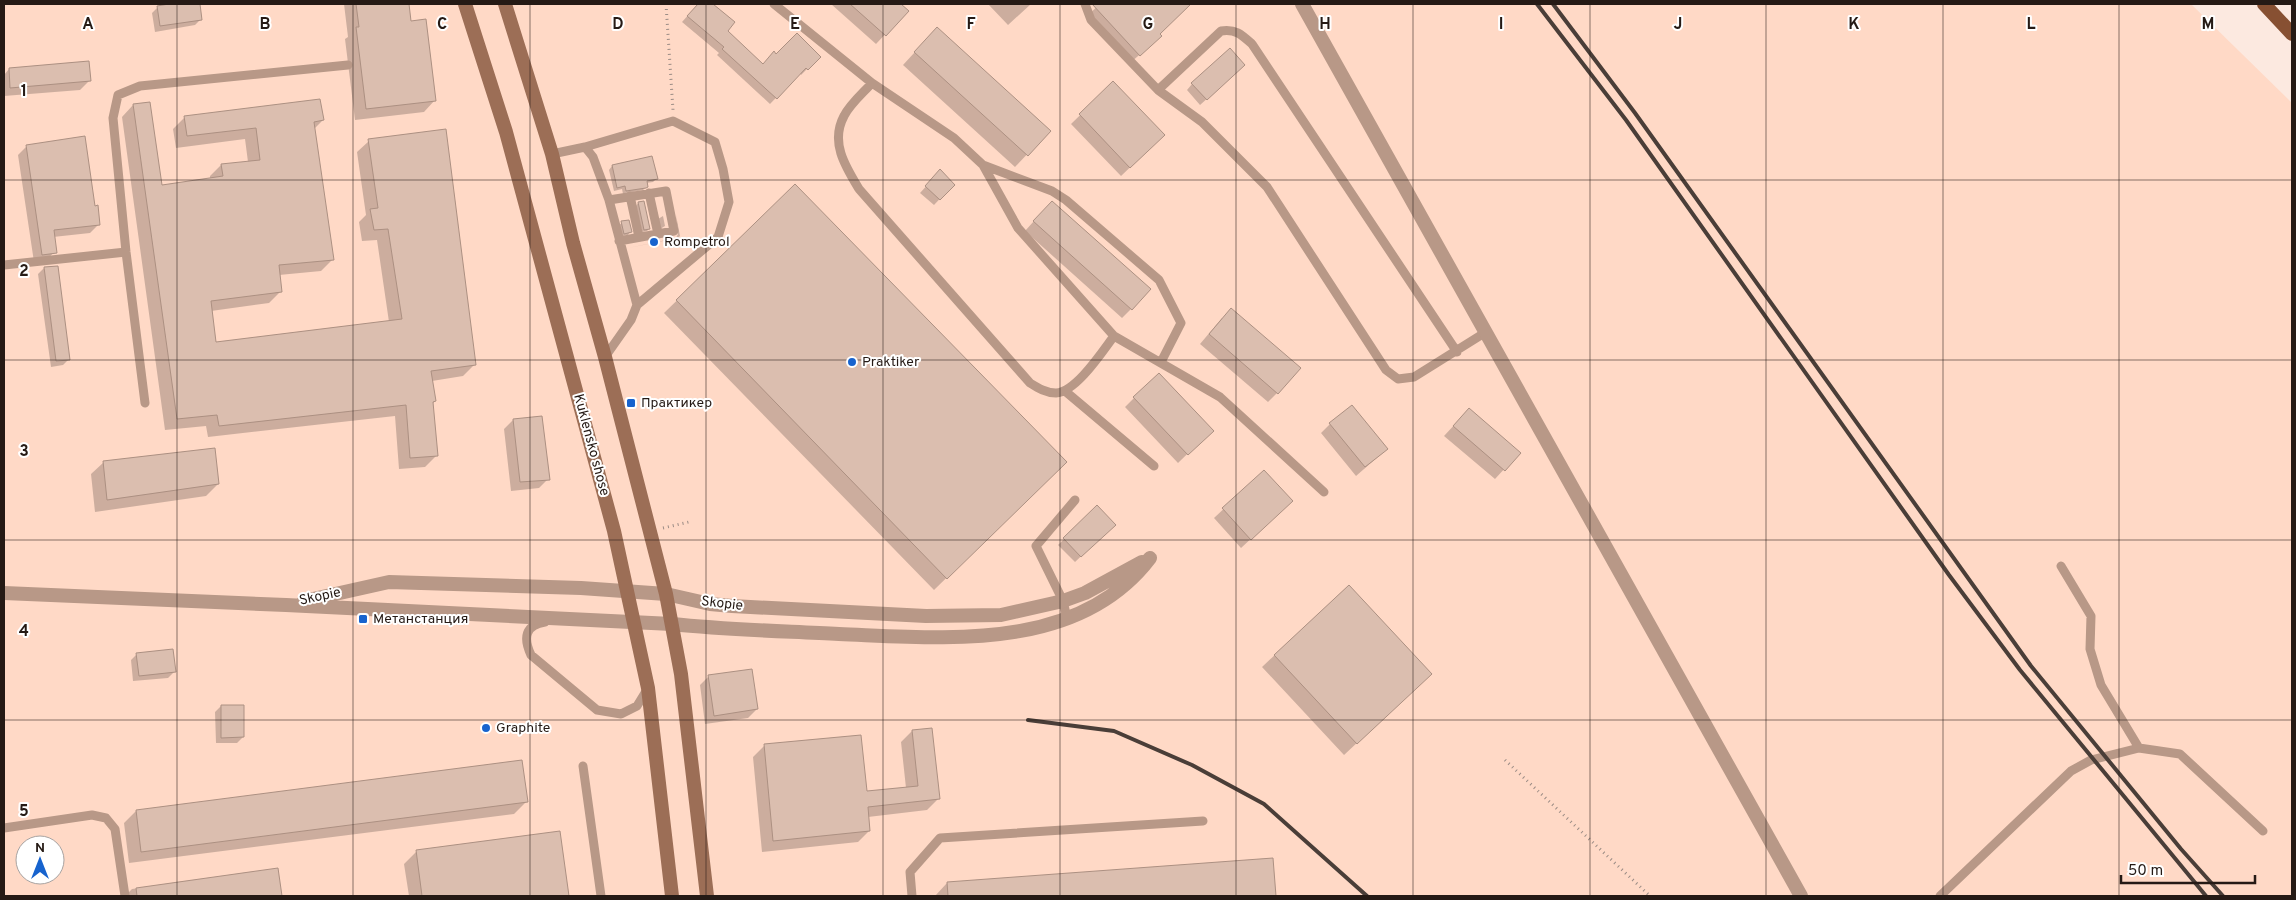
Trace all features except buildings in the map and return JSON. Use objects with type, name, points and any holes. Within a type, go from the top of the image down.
[{"type":"main road","name":"Kuklensko shose","points":[[465,4],[506,132],[610,516],[628,591],[648,688],[672,896]]},
{"type":"main road","points":[[506,4],[552,154],[573,243],[605,357],[666,594],[685,699],[707,896]]},
{"type":"main road","points":[[2264,4],[2292,34]]},
{"type":"street","points":[[1302,4],[1801,896]]},
{"type":"street","name":"Skopie","points":[[4,593],[286,604],[897,636],[1000,635],[1034,630],[1091,607],[1123,588],[1150,558],[1084,593],[1063,601],[1001,615],[926,616],[732,606],[666,594],[628,591],[389,582],[286,604]]},
{"type":"street","points":[[897,636],[900,614]]},
{"type":"lane","points":[[774,4],[872,83],[954,138],[983,165],[1018,228],[1114,336],[1220,396],[1324,492]]},
{"type":"lane","points":[[1085,4],[1090,20],[1158,90],[1202,122],[1267,187],[1386,370],[1398,379],[1414,378],[1486,332]]},
{"type":"lane","points":[[1158,90],[1221,31],[1233,30],[1242,34],[1252,44],[1457,352]]},
{"type":"lane","points":[[145,403],[126,252],[113,118],[118,95],[140,86],[348,65]]},
{"type":"lane","points":[[872,83],[844,115],[837,135],[842,161],[858,189],[1030,384],[1047,392],[1057,393],[1065,391],[1072,387],[1114,336]]},
{"type":"lane","points":[[552,154],[585,147],[673,121],[714,142],[723,169],[729,202],[718,237],[637,305],[631,320],[605,357]]},
{"type":"lane","points":[[585,147],[593,157],[609,200],[637,305]]},
{"type":"lane","points":[[983,165],[1052,191],[1066,200],[1159,280],[1181,323],[1161,362]]},
{"type":"lane","points":[[609,200],[666,191],[674,231],[619,241]]},
{"type":"lane","points":[[649,193],[658,234]]},
{"type":"lane","points":[[630,196],[639,237]]},
{"type":"lane","points":[[4,265],[126,252]]},
{"type":"lane","points":[[1065,391],[1154,466]]},
{"type":"lane","points":[[1067,618],[1063,601],[1036,546],[1075,500]]},
{"type":"lane","points":[[2061,566],[2090,616],[2090,649],[2101,685],[2139,748]]},
{"type":"lane","points":[[568,618],[536,623],[528,632],[525,643],[531,655],[596,710],[621,714],[637,706],[648,688]]},
{"type":"lane","points":[[1940,896],[2071,770],[2091,760],[2139,748],[2180,754],[2263,831]]},
{"type":"lane","points":[[583,766],[601,896]]},
{"type":"lane","points":[[4,828],[92,815],[106,818],[115,829],[124,896]]},
{"type":"lane","points":[[912,896],[910,872],[940,838],[1203,822]]},
{"type":"path","points":[[666,4],[673,121]]},
{"type":"path","points":[[662,529],[690,522]]},
{"type":"path","points":[[1505,760],[1650,896]]},
{"type":"shaded area","points":[[4,4],[2191,4],[2292,103],[2292,896],[4,896]]},
{"type":"railway","points":[[1537,4],[1626,120],[1949,575],[2020,670],[2206,896]]},
{"type":"railway","points":[[1553,4],[1635,113],[2031,666],[2181,849],[2223,896]]},
{"type":"railway","points":[[1028,720],[1114,731],[1192,765],[1264,804],[1367,896]]},
{"type":"place","name":"Rompetrol","points":[[654,242]]},
{"type":"place","name":"Praktiker","points":[[852,362]]},
{"type":"place","name":"Практикер","points":[[631,403]]},
{"type":"place","name":"Метанстанция","points":[[363,619]]},
{"type":"place","name":"Graphite","points":[[486,728]]}]
